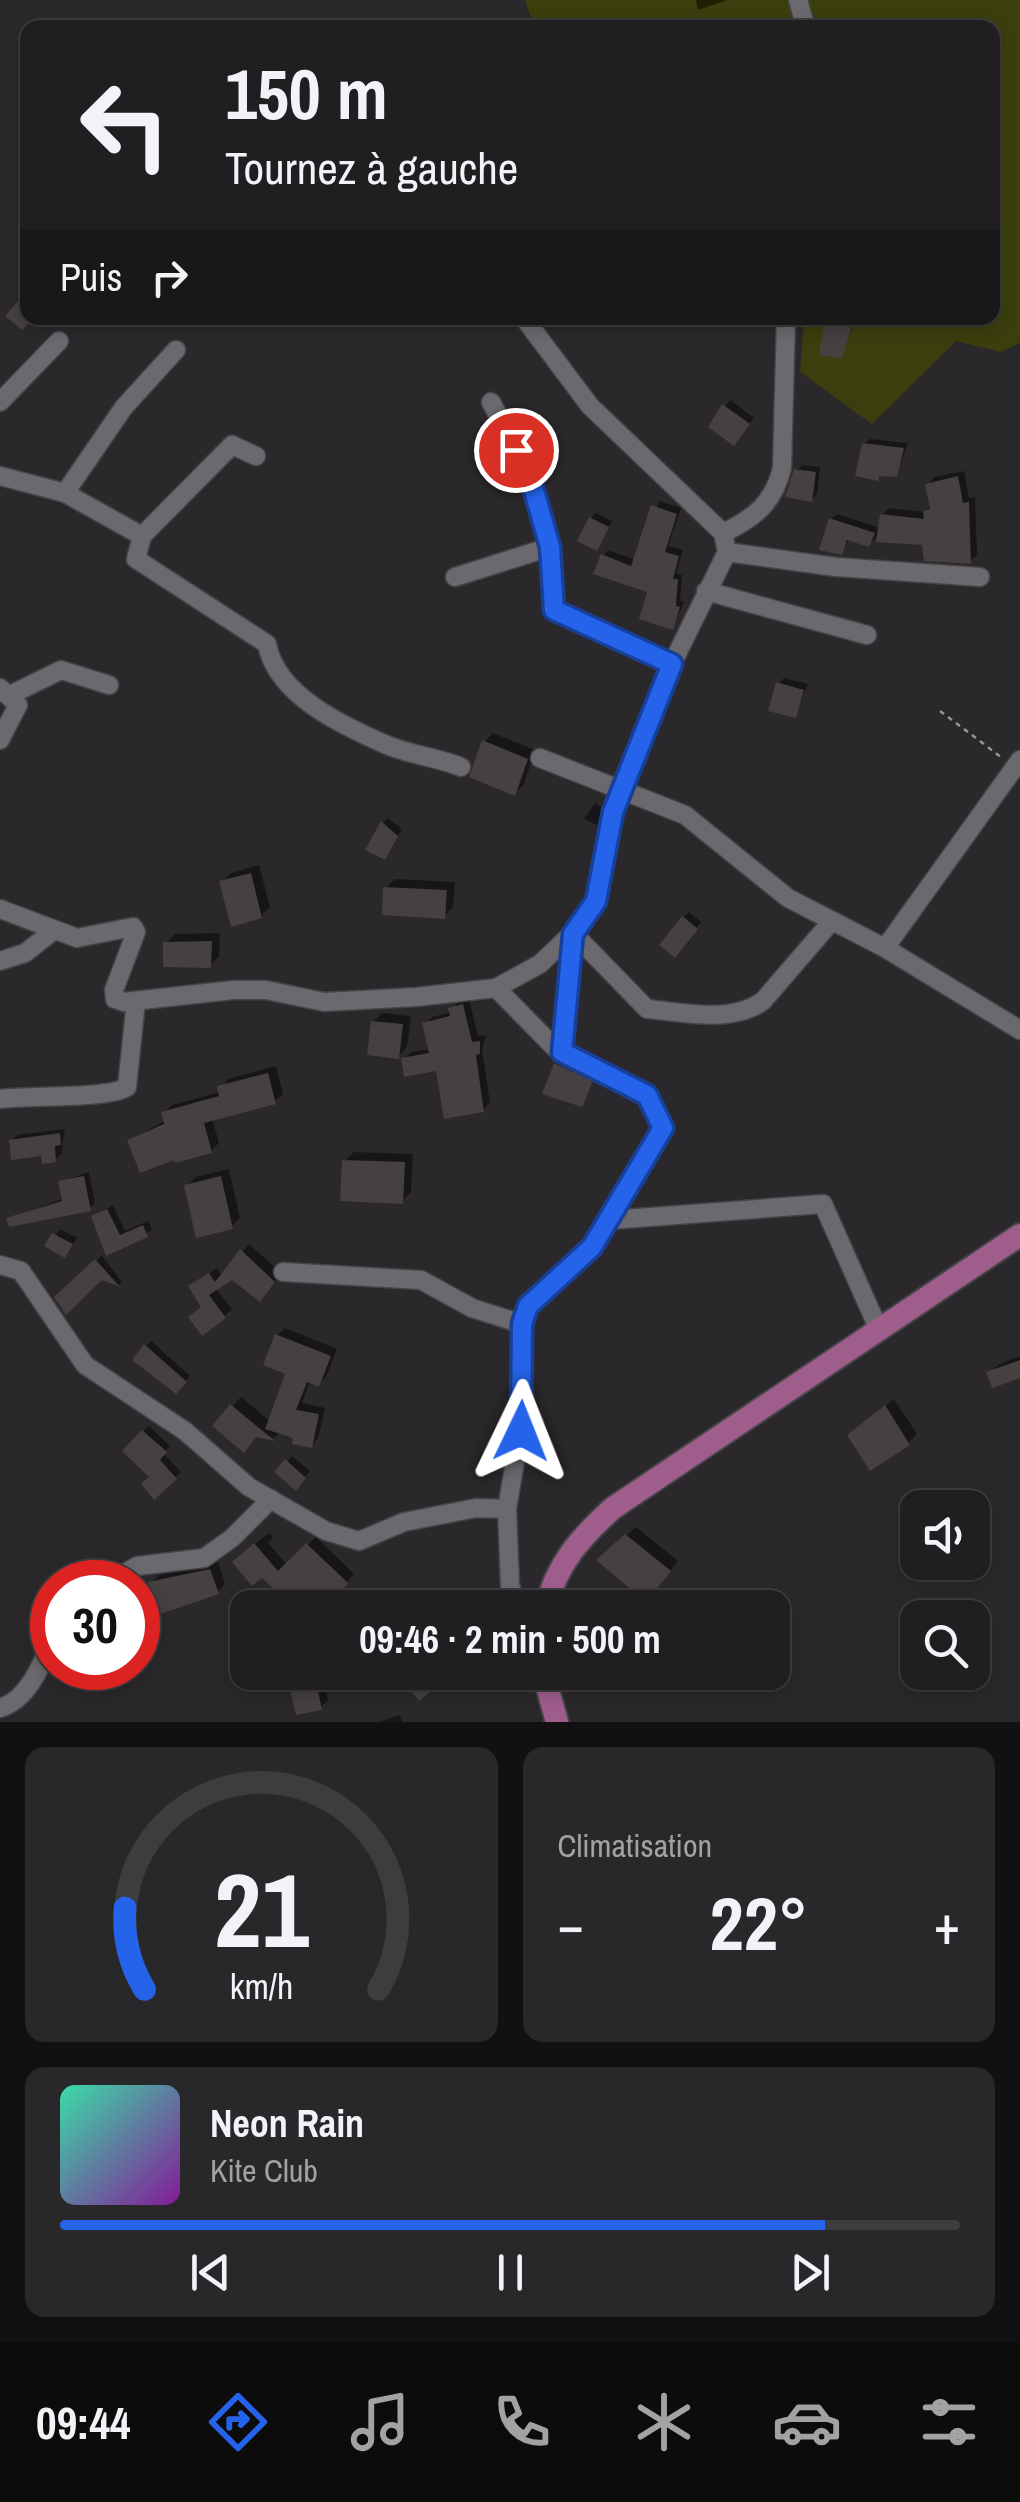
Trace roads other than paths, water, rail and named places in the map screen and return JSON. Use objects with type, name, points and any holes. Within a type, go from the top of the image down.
[{"type":"main road","points":[[552,1590],[562,1563],[582,1536],[613,1508],[1020,1235]]},
{"type":"main road","points":[[548,1690],[557,1722]]},
{"type":"street","points":[[529,325],[590,406],[725,542],[836,567],[980,578]]},
{"type":"street","points":[[0,910],[77,938],[133,927],[136,932],[114,990],[115,999],[136,1001],[266,990],[324,1002],[346,1002],[496,988],[540,964],[573,934],[596,901],[609,829],[622,791],[725,542],[776,492],[782,468],[786,325]]},
{"type":"street","points":[[0,402],[59,341]]},
{"type":"street","points":[[65,493],[124,407],[176,350]]},
{"type":"street","points":[[491,402],[529,473],[550,547],[554,610],[672,664]]},
{"type":"street","points":[[256,456],[232,445],[142,536],[136,558],[266,644],[270,663],[310,708],[389,746],[430,754],[461,767]]},
{"type":"street","points":[[0,476],[65,493],[142,536]]},
{"type":"street","points":[[455,577],[550,547]]},
{"type":"street","points":[[706,591],[867,635]]},
{"type":"street","points":[[0,740],[18,705],[5,692],[62,670],[109,685]]},
{"type":"street","points":[[540,758],[685,815],[767,884],[885,948],[1020,1030]]},
{"type":"street","points":[[885,948],[1017,764]]},
{"type":"street","points":[[573,934],[647,1009],[716,1015],[754,1008],[831,922]]},
{"type":"street","points":[[0,961],[25,953],[53,931]]},
{"type":"street","points":[[562,1052],[573,934]]},
{"type":"street","points":[[496,988],[537,1034],[562,1052],[647,1095],[663,1128],[623,1189],[610,1220],[592,1247],[528,1306],[522,1324],[523,1414],[508,1509],[511,1590]]},
{"type":"street","points":[[0,1098],[43,1093],[116,1094],[127,1087],[136,1001]]},
{"type":"street","points":[[610,1220],[822,1204],[879,1330]]},
{"type":"street","points":[[0,1263],[21,1271],[86,1365],[185,1430],[249,1487],[326,1531],[359,1541],[404,1522],[476,1508],[508,1509]]},
{"type":"street","points":[[283,1272],[421,1280],[472,1308],[522,1324]]},
{"type":"street","points":[[160,1563],[204,1558],[232,1538],[270,1500]]},
{"type":"street","points":[[0,1708],[9,1705],[30,1684]]}]
